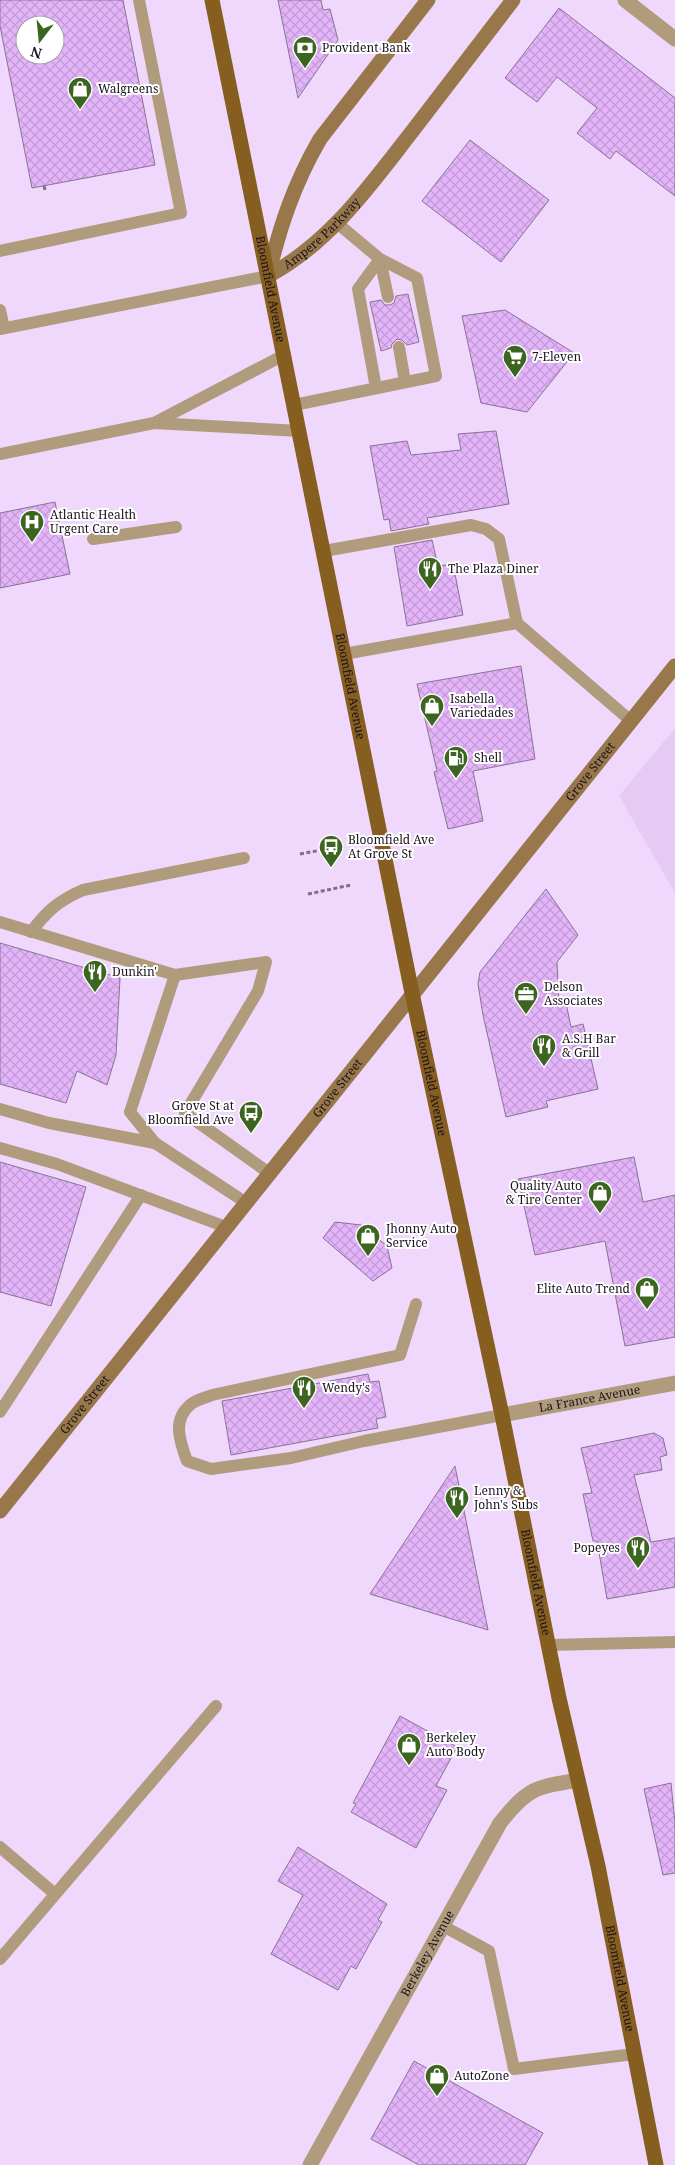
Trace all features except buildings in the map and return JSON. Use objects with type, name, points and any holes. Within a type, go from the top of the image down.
[{"type":"main road","name":"Bloomfield Avenue","points":[[212,0],[412,993],[549,1645],[598,1866],[656,2165]]},
{"type":"main road","name":"Ampere Parkway","points":[[268,276],[287,206],[320,139],[428,0]]},
{"type":"main road","name":"Ampere Parkway","points":[[268,276],[302,256],[337,223],[365,192],[513,0]]},
{"type":"main road","name":"Grove Street","points":[[0,1511],[675,666]]},
{"type":"street","points":[[625,0],[675,39]]},
{"type":"street","name":"La France Avenue","points":[[502,1415],[675,1383]]},
{"type":"street","name":"Berkeley Avenue","points":[[310,2165],[500,1823],[514,1804],[532,1790],[578,1780]]},
{"type":"lane","points":[[0,251],[181,214],[139,0]]},
{"type":"lane","points":[[294,405],[436,376],[417,278],[380,259],[337,223]]},
{"type":"lane","points":[[380,259],[388,298]]},
{"type":"lane","points":[[376,388],[358,290],[380,259]]},
{"type":"lane","points":[[0,310],[2,328],[268,276]]},
{"type":"lane","points":[[399,347],[405,382]]},
{"type":"lane","points":[[154,423],[284,355]]},
{"type":"lane","points":[[0,454],[154,423],[300,431]]},
{"type":"lane","points":[[324,551],[470,525],[486,529],[500,539],[517,623],[631,721]]},
{"type":"lane","points":[[93,539],[176,527]]},
{"type":"lane","points":[[344,654],[517,623]]},
{"type":"lane","points":[[31,932],[47,911],[62,899],[83,890],[244,858]]},
{"type":"lane","points":[[0,922],[175,975],[266,962],[258,991],[185,1113],[269,1173]]},
{"type":"lane","points":[[175,975],[130,1112],[156,1143],[245,1202]]},
{"type":"lane","points":[[0,1109],[49,1123],[156,1143]]},
{"type":"lane","points":[[0,1148],[57,1164],[226,1227]]},
{"type":"lane","points":[[0,1412],[141,1195]]},
{"type":"lane","points":[[416,1304],[400,1355],[212,1395],[190,1404],[179,1418],[179,1439],[187,1460],[212,1469],[292,1458],[372,1439],[502,1415]]},
{"type":"lane","points":[[549,1645],[675,1642]]},
{"type":"lane","points":[[0,1960],[54,1894],[216,1706]]},
{"type":"lane","points":[[0,1847],[54,1894]]},
{"type":"lane","points":[[443,1926],[489,1951],[514,2069],[634,2054]]},
{"type":"lane","points":[[0,1938],[11,1946]]},
{"type":"path","points":[[300,854],[343,846]]},
{"type":"path","points":[[308,894],[351,885]]},
{"type":"shaded area","points":[[675,728],[675,893],[619,796]]},
{"type":"place","name":"Provident Bank","points":[[305,69]]},
{"type":"place","name":"Walgreens","points":[[80,110]]},
{"type":"place","name":"7-Eleven","points":[[515,378]]},
{"type":"place","name":"Atlantic Health Urgent Care","points":[[32,543]]},
{"type":"place","name":"The Plaza Diner","points":[[430,590]]},
{"type":"place","name":"Isabella Variedades","points":[[432,727]]},
{"type":"place","name":"Shell","points":[[456,779]]},
{"type":"place","name":"Bloomfield Ave At Grove St","points":[[331,868]]},
{"type":"place","name":"Dunkin'","points":[[95,993]]},
{"type":"place","name":"Delson Associates","points":[[526,1015]]},
{"type":"place","name":"A.S.H Bar & Grill","points":[[544,1067]]},
{"type":"place","name":"Grove St at Bloomfield Ave","points":[[251,1134]]},
{"type":"place","name":"Quality Auto & Tire Center","points":[[600,1214]]},
{"type":"place","name":"Jhonny Auto Service","points":[[368,1257]]},
{"type":"place","name":"Elite Auto Trend","points":[[647,1310]]},
{"type":"place","name":"Wendy's","points":[[304,1409]]},
{"type":"place","name":"Lenny & John's Subs","points":[[457,1519]]},
{"type":"place","name":"Popeyes","points":[[638,1569]]},
{"type":"place","name":"Berkeley Auto Body","points":[[409,1766]]},
{"type":"place","name":"AutoZone","points":[[437,2097]]}]
